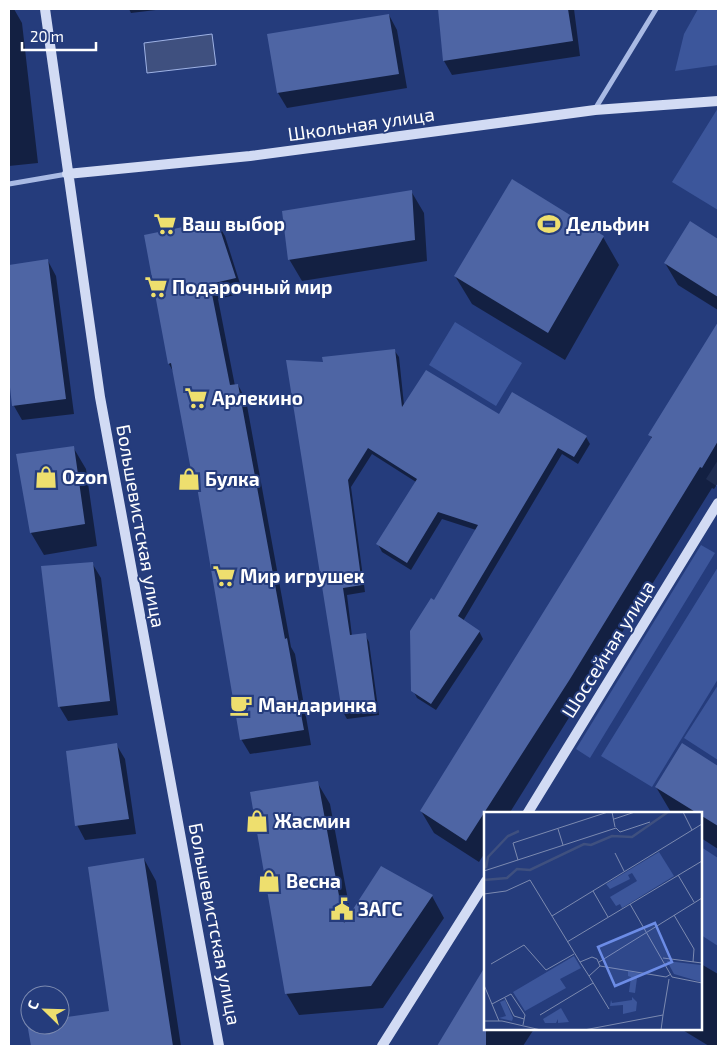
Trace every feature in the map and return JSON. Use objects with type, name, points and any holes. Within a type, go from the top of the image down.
[{"type":"street","name":"Большевистская улица","points":[[45,9],[100,397],[220,1046]]},
{"type":"street","points":[[595,110],[656,9]]},
{"type":"street","name":"Школьная улица","points":[[9,184],[67,174],[250,156],[595,110],[718,101]]},
{"type":"street","name":"Шоссейная улица","points":[[528,812],[718,503]]},
{"type":"street","points":[[382,1046],[484,884]]},
{"type":"shaded area","points":[[698,9],[718,9],[718,65],[675,71],[684,34]]},
{"type":"shaded area","points":[[212,34],[216,65],[147,73],[144,43]]},
{"type":"shaded area","points":[[718,108],[718,210],[672,182]]},
{"type":"shaded area","points":[[455,322],[522,363],[496,406],[429,365]]},
{"type":"shaded area","points":[[718,460],[718,487],[706,479]]},
{"type":"shaded area","points":[[701,545],[715,553],[590,758],[576,749]]},
{"type":"shaded area","points":[[718,567],[718,679],[652,787],[601,756]]},
{"type":"shaded area","points":[[718,685],[718,760],[684,738]]},
{"type":"shaded area","points":[[702,848],[718,858],[718,946],[702,936]]},
{"type":"building","points":[[438,9],[568,9],[573,41],[443,61]]},
{"type":"building","points":[[389,14],[399,74],[277,93],[267,34]]},
{"type":"building","points":[[512,179],[604,236],[548,333],[454,276]]},
{"type":"building","points":[[412,190],[415,240],[288,260],[282,211]]},
{"type":"building","points":[[217,220],[236,278],[210,284],[230,385],[238,384],[285,639],[287,638],[304,730],[240,740],[196,481],[193,481],[171,363],[168,364],[144,235]]},
{"type":"building","points":[[690,221],[718,239],[718,297],[664,263]]},
{"type":"building","points":[[48,259],[66,399],[12,406],[9,378],[9,265]]},
{"type":"building","points":[[718,322],[718,441],[702,468],[700,467],[570,679],[466,841],[420,811],[652,437],[648,435]]},
{"type":"building","points":[[395,349],[402,407],[426,370],[499,414],[512,392],[587,436],[574,457],[558,448],[458,616],[480,631],[431,704],[411,691],[410,631],[431,598],[434,600],[478,525],[438,512],[407,563],[376,544],[417,479],[368,448],[348,480],[362,585],[343,588],[350,635],[366,633],[376,708],[342,712],[286,360],[323,362],[322,357]]},
{"type":"building","points":[[74,446],[85,524],[30,533],[16,454]]},
{"type":"building","points":[[93,562],[110,701],[58,707],[41,566]]},
{"type":"building","points":[[117,743],[129,819],[75,826],[66,751]]},
{"type":"building","points":[[682,743],[718,766],[718,826],[702,816],[702,812],[695,812],[655,787]]},
{"type":"building","points":[[318,781],[344,923],[381,866],[433,895],[371,986],[285,994],[250,792]]},
{"type":"building","points":[[144,858],[173,1046],[31,1046],[29,1035],[70,1035],[70,1017],[109,1011],[88,867]]},
{"type":"building","points":[[484,968],[484,1030],[486,1030],[486,1046],[437,1046]]},
{"type":"place","name":"Ваш выбор","points":[[165,224]]},
{"type":"place","name":"Дельфин","points":[[549,224]]},
{"type":"place","name":"Подарочный мир","points":[[156,287]]},
{"type":"place","name":"Арлекино","points":[[196,398]]},
{"type":"place","name":"Ozon","points":[[46,477]]},
{"type":"place","name":"Булка","points":[[189,479]]},
{"type":"place","name":"Мир игрушек","points":[[224,576]]},
{"type":"place","name":"Мандаринка","points":[[241,705]]},
{"type":"place","name":"Жасмин","points":[[257,821]]},
{"type":"place","name":"Весна","points":[[269,881]]},
{"type":"place","name":"ЗАГС","points":[[342,909]]}]
